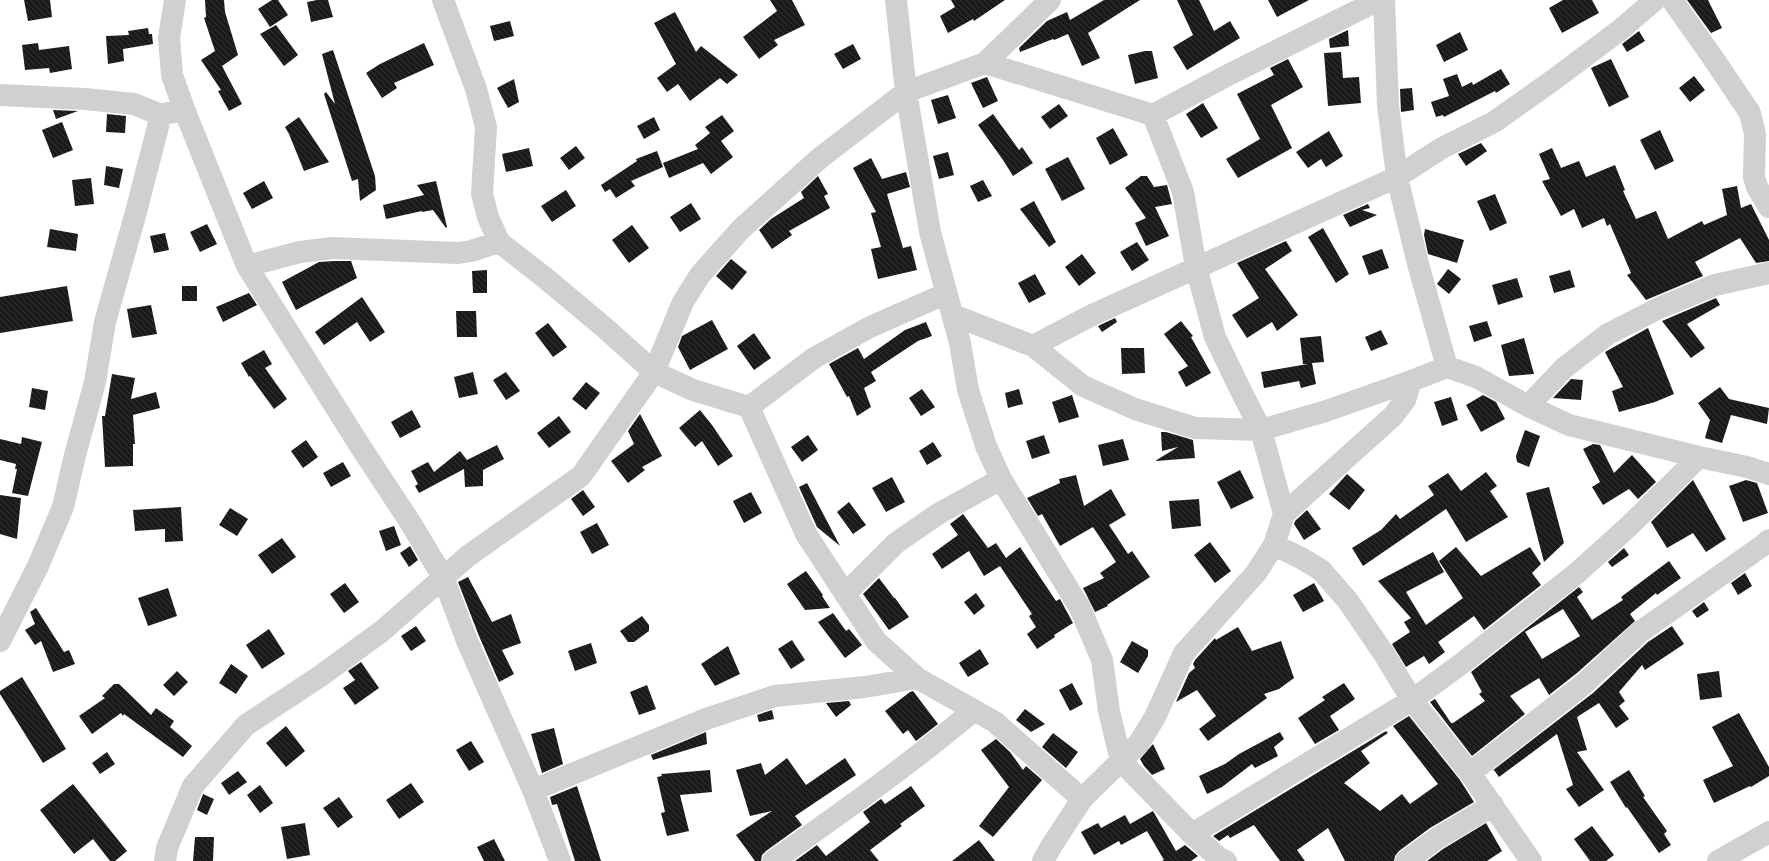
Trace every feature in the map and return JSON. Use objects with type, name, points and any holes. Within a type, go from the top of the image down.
[{"type":"street","points":[[175,0],[169,38],[172,75],[184,109],[247,266],[360,446],[410,522],[443,577],[467,641],[533,790],[560,861]]},
{"type":"street","points":[[443,0],[476,89],[486,127],[482,194],[488,217],[499,242],[594,319],[654,372],[693,390],[749,407],[806,534],[876,641],[917,678],[973,711],[995,722],[1082,799]]},
{"type":"street","points":[[896,0],[906,92],[930,232],[945,294],[953,315],[960,343],[968,390],[986,446],[1001,479],[1080,608],[1102,660],[1109,711],[1121,761],[1192,834],[1219,858],[1226,861]]},
{"type":"street","points":[[165,861],[168,848],[193,786],[246,725],[319,677],[382,630],[468,556],[581,476],[654,372],[683,302],[700,275],[741,229],[820,158],[906,92],[985,63],[1050,0]]},
{"type":"street","points":[[985,63],[1153,115],[1228,75],[1380,0]]},
{"type":"street","points":[[1384,0],[1388,105],[1397,177],[1418,264],[1447,367]]},
{"type":"street","points":[[1033,346],[1092,314],[1397,177],[1442,148],[1494,122],[1620,30],[1655,0]]},
{"type":"street","points":[[1672,0],[1750,113],[1755,134],[1754,177],[1757,187],[1769,208]]},
{"type":"street","points":[[0,95],[85,98],[134,104],[161,115],[184,109]]},
{"type":"street","points":[[0,641],[38,566],[63,507],[75,455],[95,382],[105,322],[161,115]]},
{"type":"street","points":[[1153,115],[1183,192],[1196,267],[1215,336],[1241,392],[1261,430],[1284,514]]},
{"type":"street","points":[[247,266],[300,252],[333,248],[458,253],[471,251],[499,242]]},
{"type":"street","points":[[1528,406],[1564,368],[1608,334],[1660,308],[1715,285],[1769,273]]},
{"type":"street","points":[[749,407],[821,354],[870,326],[945,294]]},
{"type":"street","points":[[953,315],[1033,346],[1083,386],[1135,409],[1195,428],[1261,430],[1326,411],[1447,367],[1476,377],[1528,406],[1569,425],[1699,457],[1747,467],[1769,474]]},
{"type":"street","points":[[1043,861],[1082,799],[1139,743],[1155,717],[1184,653],[1256,574],[1274,545],[1284,514],[1393,416],[1405,400],[1411,381]]},
{"type":"street","points":[[1192,834],[1412,700],[1527,614],[1577,573],[1628,527],[1699,457]]},
{"type":"street","points":[[845,594],[896,543],[938,514],[1001,479]]},
{"type":"street","points":[[1470,773],[1585,683],[1640,632],[1769,540]]},
{"type":"street","points":[[1274,545],[1301,558],[1321,570],[1344,596],[1384,654],[1412,700],[1470,773],[1531,861]]},
{"type":"street","points":[[533,790],[656,741],[706,719],[775,696],[865,687],[917,678]]},
{"type":"street","points":[[773,861],[879,786],[933,745],[973,711]]},
{"type":"street","points":[[1406,861],[1436,839],[1493,805]]},
{"type":"street","points":[[1718,861],[1769,832]]},
{"type":"building","points":[[24,0],[50,0],[52,17],[28,21]]},
{"type":"building","points":[[205,0],[224,0],[225,12],[238,55],[222,66],[242,104],[229,111],[218,91],[221,90],[201,60],[215,51],[204,18],[206,17]]},
{"type":"building","points":[[272,0],[278,0],[288,15],[270,27],[258,9]]},
{"type":"building","points":[[328,0],[333,17],[311,22],[307,2]]},
{"type":"building","points":[[770,0],[792,0],[805,25],[774,40],[778,45],[759,59],[743,37],[777,11]]},
{"type":"building","points":[[951,0],[1005,0],[974,21],[973,19],[948,33],[940,16],[955,7]]},
{"type":"building","points":[[1104,0],[1140,0],[1088,33],[1100,58],[1082,66],[1068,34],[1020,52],[1019,48],[1047,21],[1067,12],[1070,20]]},
{"type":"building","points":[[1177,0],[1199,0],[1214,31],[1230,21],[1240,38],[1187,70],[1173,47],[1193,35]]},
{"type":"building","points":[[1268,0],[1309,0],[1277,17]]},
{"type":"building","points":[[1563,0],[1592,0],[1599,13],[1562,33],[1549,8]]},
{"type":"building","points":[[1687,0],[1708,0],[1722,28],[1711,33]]},
{"type":"building","points":[[675,12],[696,52],[701,46],[738,75],[727,84],[720,78],[690,101],[678,84],[667,92],[657,78],[676,64],[654,23]]},
{"type":"building","points":[[510,21],[514,36],[494,41],[490,26]]},
{"type":"building","points":[[276,25],[298,55],[284,66],[260,34]]},
{"type":"building","points":[[148,28],[149,34],[152,34],[153,44],[123,49],[124,61],[108,64],[106,36],[129,35],[128,31]]},
{"type":"building","points":[[1348,30],[1349,46],[1330,48],[1329,39]]},
{"type":"building","points":[[1639,31],[1645,41],[1627,52],[1622,44]]},
{"type":"building","points":[[1460,32],[1468,50],[1444,62],[1436,45]]},
{"type":"building","points":[[38,43],[39,50],[69,46],[72,69],[50,73],[49,68],[25,70],[22,45]]},
{"type":"building","points":[[424,43],[434,65],[394,83],[397,88],[382,98],[366,73],[380,64]]},
{"type":"building","points":[[853,44],[861,59],[843,69],[834,54]]},
{"type":"building","points":[[333,50],[375,176],[376,190],[360,201],[358,179],[352,181],[324,94],[326,92],[335,104],[322,54]]},
{"type":"building","points":[[1152,51],[1158,78],[1135,84],[1128,55]]},
{"type":"building","points":[[1341,52],[1343,78],[1359,77],[1361,103],[1328,106],[1324,53]]},
{"type":"building","points":[[1288,59],[1303,87],[1271,105],[1292,148],[1238,178],[1226,159],[1260,139],[1237,94],[1274,75],[1270,68]]},
{"type":"building","points":[[1611,59],[1629,97],[1609,107],[1591,68]]},
{"type":"building","points":[[1501,69],[1510,84],[1496,93],[1495,91],[1444,117],[1443,115],[1436,117],[1431,102],[1449,96],[1443,79],[1457,74],[1462,87],[1472,82],[1473,85]]},
{"type":"building","points":[[1694,76],[1705,90],[1690,102],[1679,88]]},
{"type":"building","points":[[987,77],[998,101],[983,108],[971,83]]},
{"type":"building","points":[[514,79],[519,102],[508,108],[497,88]]},
{"type":"building","points":[[1412,88],[1414,110],[1401,112],[1400,89]]},
{"type":"building","points":[[948,95],[956,118],[938,124],[931,100]]},
{"type":"building","points":[[1203,103],[1218,128],[1201,138],[1186,114]]},
{"type":"building","points":[[1059,104],[1068,116],[1050,129],[1041,117]]},
{"type":"building","points":[[53,110],[78,111],[56,119]]},
{"type":"building","points":[[107,114],[126,116],[125,133],[106,132]]},
{"type":"building","points":[[993,114],[1019,150],[1022,147],[1033,163],[1013,176],[978,125]]},
{"type":"building","points":[[722,115],[734,131],[721,141],[733,157],[711,174],[703,163],[669,178],[663,163],[698,149],[695,145],[710,133],[705,127]]},
{"type":"building","points":[[299,117],[329,162],[304,171],[285,127]]},
{"type":"building","points":[[654,117],[660,130],[644,139],[637,126]]},
{"type":"building","points":[[62,122],[73,150],[53,158],[42,130]]},
{"type":"building","points":[[1113,128],[1128,155],[1110,165],[1096,138]]},
{"type":"building","points":[[1660,130],[1674,161],[1655,170],[1640,140]]},
{"type":"building","points":[[1329,131],[1343,156],[1326,167],[1321,159],[1308,168],[1296,152]]},
{"type":"building","points":[[1481,143],[1487,151],[1466,166],[1458,154]]},
{"type":"building","points":[[576,146],[585,158],[569,170],[560,158]]},
{"type":"building","points":[[529,148],[533,166],[506,172],[502,154]]},
{"type":"building","points":[[1552,148],[1561,168],[1579,161],[1586,177],[1615,165],[1625,190],[1623,191],[1636,219],[1656,211],[1668,239],[1702,221],[1704,225],[1727,215],[1722,189],[1737,186],[1741,208],[1751,204],[1769,240],[1769,261],[1756,263],[1740,238],[1695,262],[1703,276],[1646,300],[1627,275],[1631,273],[1610,224],[1607,226],[1604,218],[1582,228],[1574,209],[1561,216],[1542,181],[1550,179],[1539,154]]},
{"type":"building","points":[[657,151],[663,167],[631,181],[635,186],[616,198],[610,189],[605,192],[601,185],[637,161],[636,159]]},
{"type":"building","points":[[948,152],[954,175],[939,179],[933,156]]},
{"type":"building","points":[[1068,157],[1085,189],[1062,201],[1045,169]]},
{"type":"building","points":[[871,158],[882,179],[906,172],[910,187],[887,194],[903,248],[911,246],[917,270],[878,279],[871,249],[881,247],[871,213],[876,212],[853,168]]},
{"type":"building","points":[[106,166],[123,169],[119,188],[104,185]]},
{"type":"building","points":[[818,176],[828,194],[824,196],[830,208],[789,231],[792,235],[772,249],[759,230],[771,219],[804,198],[801,192]]},
{"type":"building","points":[[1141,176],[1147,176],[1154,187],[1167,185],[1172,204],[1155,207],[1169,236],[1146,246],[1135,223],[1146,218],[1125,188]]},
{"type":"building","points":[[91,178],[94,204],[75,206],[72,180]]},
{"type":"building","points":[[983,180],[992,196],[978,202],[970,186]]},
{"type":"building","points":[[264,181],[273,198],[252,209],[243,193]]},
{"type":"building","points":[[436,181],[446,228],[433,210],[386,219],[383,205],[424,195],[417,185]]},
{"type":"building","points":[[566,190],[576,206],[552,222],[541,206]]},
{"type":"building","points":[[1495,194],[1507,223],[1490,231],[1477,201]]},
{"type":"building","points":[[1034,201],[1056,242],[1049,247],[1020,209]]},
{"type":"building","points":[[691,203],[701,219],[680,232],[670,217]]},
{"type":"building","points":[[1368,204],[1370,208],[1362,210],[1377,215],[1350,227],[1343,215]]},
{"type":"building","points":[[207,224],[217,244],[200,252],[190,232]]},
{"type":"building","points":[[632,225],[649,248],[629,263],[612,240]]},
{"type":"building","points":[[1323,228],[1349,274],[1336,283],[1308,237]]},
{"type":"building","points":[[50,229],[78,234],[76,251],[47,247]]},
{"type":"building","points":[[1425,229],[1464,240],[1457,263],[1428,254],[1424,235]]},
{"type":"building","points":[[165,233],[169,250],[154,253],[150,236]]},
{"type":"building","points":[[1286,241],[1292,251],[1265,269],[1298,315],[1277,331],[1272,322],[1247,338],[1232,315],[1259,298],[1237,263]]},
{"type":"building","points":[[1137,242],[1149,260],[1132,271],[1120,252]]},
{"type":"building","points":[[1382,249],[1389,268],[1369,275],[1362,256]]},
{"type":"building","points":[[1082,254],[1096,273],[1079,286],[1065,267]]},
{"type":"building","points":[[731,259],[747,272],[732,290],[716,276]]},
{"type":"building","points":[[351,261],[357,278],[296,310],[282,282],[319,262]]},
{"type":"building","points":[[1448,269],[1461,279],[1449,294],[1437,284]]},
{"type":"building","points":[[487,270],[487,293],[473,293],[472,271]]},
{"type":"building","points":[[1570,270],[1575,287],[1554,293],[1549,276]]},
{"type":"building","points":[[1035,274],[1046,294],[1029,303],[1018,283]]},
{"type":"building","points":[[1517,278],[1523,297],[1498,305],[1492,285]]},
{"type":"building","points":[[67,286],[73,321],[0,333],[0,297]]},
{"type":"building","points":[[182,286],[197,286],[197,301],[182,301]]},
{"type":"building","points":[[249,293],[257,305],[223,322],[216,307]]},
{"type":"building","points":[[362,297],[385,332],[370,342],[357,322],[324,345],[315,332]]},
{"type":"building","points":[[1716,298],[1720,305],[1687,324],[1705,348],[1691,358],[1662,321]]},
{"type":"building","points":[[151,305],[157,334],[132,338],[127,309]]},
{"type":"building","points":[[456,311],[476,311],[477,337],[457,337]]},
{"type":"building","points":[[1115,318],[1117,322],[1102,332],[1098,326]]},
{"type":"building","points":[[712,320],[728,349],[690,370],[678,347],[682,336]]},
{"type":"building","points":[[1181,321],[1193,336],[1191,337],[1211,373],[1186,387],[1178,372],[1188,366],[1164,334]]},
{"type":"building","points":[[1487,321],[1492,336],[1474,342],[1469,326]]},
{"type":"building","points":[[926,322],[932,336],[918,341],[871,372],[876,381],[864,388],[871,407],[857,416],[849,396],[847,397],[829,364],[858,348],[864,359],[905,330]]},
{"type":"building","points":[[548,323],[567,347],[553,357],[535,333]]},
{"type":"building","points":[[1648,328],[1674,394],[1655,402],[1619,412],[1612,391],[1623,387],[1605,352]]},
{"type":"building","points":[[1381,330],[1388,344],[1371,351],[1365,337]]},
{"type":"building","points":[[754,333],[771,358],[754,370],[737,346]]},
{"type":"building","points":[[1321,336],[1324,362],[1312,363],[1316,384],[1301,388],[1299,381],[1264,388],[1261,372],[1308,364],[1303,364],[1300,338]]},
{"type":"building","points":[[1524,338],[1534,374],[1509,376],[1501,345]]},
{"type":"building","points":[[1121,348],[1144,348],[1145,373],[1122,374]]},
{"type":"building","points":[[264,350],[272,364],[265,368],[287,399],[274,409],[250,376],[249,377],[241,363]]},
{"type":"building","points":[[473,372],[478,394],[459,398],[454,377]]},
{"type":"building","points":[[506,372],[520,391],[506,400],[493,380]]},
{"type":"building","points":[[112,374],[135,378],[131,399],[156,392],[160,408],[133,415],[135,444],[133,444],[133,466],[105,467],[102,416],[105,416]]},
{"type":"building","points":[[1571,379],[1583,380],[1581,400],[1553,398]]},
{"type":"building","points":[[586,382],[600,393],[586,410],[572,399]]},
{"type":"building","points":[[1720,387],[1729,399],[1769,408],[1767,424],[1731,415],[1722,443],[1705,438],[1710,420],[1698,403]]},
{"type":"building","points":[[32,388],[48,391],[45,410],[29,407]]},
{"type":"building","points":[[922,389],[935,407],[921,416],[909,398]]},
{"type":"building","points":[[1019,389],[1023,404],[1008,408],[1005,393]]},
{"type":"building","points":[[1072,395],[1079,417],[1059,423],[1052,402]]},
{"type":"building","points":[[1483,395],[1496,402],[1505,419],[1481,432],[1466,405]]},
{"type":"building","points":[[1451,397],[1458,420],[1442,426],[1434,402]]},
{"type":"building","points":[[412,410],[421,427],[400,438],[391,422]]},
{"type":"building","points":[[700,410],[733,456],[718,466],[702,441],[695,447],[679,428]]},
{"type":"building","points":[[640,414],[662,456],[642,467],[645,470],[628,483],[611,461],[634,444],[628,431]]},
{"type":"building","points":[[559,416],[571,432],[549,448],[537,433]]},
{"type":"building","points":[[1525,430],[1540,436],[1529,467],[1517,462],[1516,456]]},
{"type":"building","points":[[1161,432],[1166,432],[1193,440],[1195,458],[1155,461],[1178,447],[1162,451]]},
{"type":"building","points":[[808,435],[818,450],[802,462],[791,447]]},
{"type":"building","points":[[1044,435],[1050,453],[1032,459],[1026,441]]},
{"type":"building","points":[[22,437],[42,442],[28,496],[12,493],[17,469],[15,469],[16,464],[0,460],[0,439],[21,444]]},
{"type":"building","points":[[1123,439],[1129,460],[1103,466],[1098,445]]},
{"type":"building","points":[[306,440],[318,457],[303,468],[291,451]]},
{"type":"building","points":[[933,442],[942,456],[927,465],[919,451]]},
{"type":"building","points":[[1593,444],[1600,445],[1614,473],[1632,455],[1656,482],[1638,499],[1629,489],[1603,505],[1592,487],[1600,482],[1583,449]]},
{"type":"building","points":[[497,445],[504,459],[483,470],[483,486],[465,487],[464,469],[419,493],[415,486],[418,484],[411,471],[428,462],[434,472],[460,451],[467,460]]},
{"type":"building","points":[[343,462],[351,476],[331,487],[323,473]]},
{"type":"building","points":[[1240,470],[1254,498],[1231,509],[1217,482]]},
{"type":"building","points":[[1486,472],[1497,486],[1490,491],[1508,517],[1466,542],[1446,509],[1363,566],[1352,548],[1381,530],[1396,514],[1400,519],[1434,495],[1428,486],[1448,473],[1461,491]]},
{"type":"building","points":[[1347,474],[1365,490],[1349,510],[1329,494]]},
{"type":"building","points":[[1076,475],[1084,506],[1111,489],[1126,515],[1109,525],[1128,554],[1132,551],[1150,577],[1107,605],[1108,606],[1095,612],[1083,588],[1104,578],[1100,573],[1116,562],[1093,527],[1060,546],[1042,514],[1038,516],[1027,498],[1060,483],[1059,479]]},
{"type":"building","points":[[892,477],[905,502],[886,512],[872,488]]},
{"type":"building","points":[[1693,480],[1726,539],[1706,552],[1693,533],[1667,548],[1651,522]]},
{"type":"building","points":[[1746,480],[1757,483],[1768,513],[1743,522],[1729,486]]},
{"type":"building","points":[[807,483],[840,546],[817,527],[799,487]]},
{"type":"building","points":[[1549,487],[1564,543],[1544,562],[1526,493]]},
{"type":"building","points":[[583,490],[595,507],[583,516],[571,499]]},
{"type":"building","points":[[751,492],[762,513],[744,523],[733,501]]},
{"type":"building","points":[[0,495],[21,498],[17,539],[0,534]]},
{"type":"building","points":[[1199,499],[1201,526],[1172,529],[1169,501]]},
{"type":"building","points":[[849,502],[866,525],[853,534],[837,512]]},
{"type":"building","points":[[181,507],[183,541],[165,542],[165,529],[135,531],[133,510]]},
{"type":"building","points":[[230,508],[248,519],[237,536],[219,525]]},
{"type":"building","points":[[1307,510],[1321,529],[1304,540],[1294,524],[1295,521]]},
{"type":"building","points":[[963,514],[988,548],[996,543],[1006,558],[1020,547],[1056,601],[1060,599],[1073,623],[1054,635],[1055,637],[1037,649],[1027,634],[1036,627],[1029,616],[1032,614],[1000,566],[984,576],[969,551],[942,569],[932,554],[958,535],[950,524]]},
{"type":"building","points":[[597,523],[609,545],[592,554],[580,532]]},
{"type":"building","points":[[394,526],[401,545],[386,551],[379,531]]},
{"type":"building","points":[[282,538],[296,557],[272,574],[258,555]]},
{"type":"building","points":[[1210,542],[1231,571],[1215,583],[1194,555]]},
{"type":"building","points":[[410,546],[418,560],[409,567],[400,553]]},
{"type":"building","points":[[1456,547],[1481,576],[1530,547],[1541,564],[1532,573],[1541,585],[1484,630],[1474,616],[1438,642],[1445,652],[1429,664],[1424,656],[1406,667],[1392,644],[1410,632],[1404,622],[1411,618],[1378,581],[1433,552],[1444,572],[1406,592],[1426,625],[1463,598],[1439,561]]},
{"type":"building","points":[[1624,548],[1629,555],[1612,567],[1608,562]]},
{"type":"building","points":[[1669,561],[1681,578],[1657,595],[1656,593],[1630,614],[1635,621],[1577,673],[1549,695],[1539,678],[1510,696],[1525,714],[1472,756],[1430,702],[1435,699],[1451,723],[1453,723],[1485,701],[1479,694],[1482,692],[1471,672],[1579,587],[1583,592],[1577,597],[1592,620],[1623,600],[1621,597]],"holes":[[[1563,609],[1580,636],[1542,659],[1525,632]]]},
{"type":"building","points":[[806,571],[823,595],[822,596],[830,608],[805,610],[787,584]]},
{"type":"building","points":[[1745,573],[1752,586],[1738,595],[1731,583]]},
{"type":"building","points":[[468,577],[492,622],[511,614],[521,643],[502,650],[514,674],[499,682],[458,582]]},
{"type":"building","points":[[879,578],[909,617],[889,630],[863,594]]},
{"type":"building","points":[[345,583],[359,602],[344,613],[330,594]]},
{"type":"building","points":[[1314,583],[1324,601],[1303,612],[1293,595]]},
{"type":"building","points":[[168,588],[177,616],[148,626],[138,598]]},
{"type":"building","points":[[976,593],[985,606],[974,615],[964,602]]},
{"type":"building","points":[[1704,602],[1709,610],[1697,618],[1692,611]]},
{"type":"building","points":[[36,608],[64,652],[69,650],[75,664],[53,672],[41,641],[35,645],[25,630],[35,624],[30,612]]},
{"type":"building","points":[[833,613],[846,631],[849,629],[862,645],[845,658],[818,622]]},
{"type":"building","points":[[642,616],[649,625],[649,631],[634,642],[628,642],[620,631]]},
{"type":"building","points":[[416,626],[426,641],[411,651],[401,636]]},
{"type":"building","points":[[1672,626],[1684,644],[1645,670],[1642,665],[1619,692],[1625,701],[1619,706],[1629,719],[1616,728],[1599,703],[1577,717],[1587,750],[1577,752],[1604,790],[1579,807],[1566,789],[1573,785],[1557,734],[1499,777],[1494,770],[1492,771],[1593,693],[1648,642]]},
{"type":"building","points":[[1238,627],[1252,651],[1281,641],[1294,678],[1279,689],[1264,694],[1267,698],[1208,741],[1199,729],[1216,716],[1197,690],[1176,702],[1189,673],[1195,668],[1193,664],[1195,660],[1215,638],[1216,640]]},
{"type":"building","points":[[269,629],[285,654],[262,669],[246,645]]},
{"type":"building","points":[[792,640],[805,660],[791,669],[778,649]]},
{"type":"building","points":[[1132,641],[1148,650],[1148,656],[1138,673],[1120,662]]},
{"type":"building","points":[[591,643],[597,663],[575,671],[568,651]]},
{"type":"building","points":[[728,646],[740,674],[715,686],[701,664]]},
{"type":"building","points":[[980,649],[989,664],[968,677],[959,663]]},
{"type":"building","points":[[361,662],[379,688],[355,705],[343,688],[355,680],[348,671]]},
{"type":"building","points":[[231,664],[248,676],[236,694],[219,683]]},
{"type":"building","points":[[177,671],[188,682],[174,696],[163,685]]},
{"type":"building","points":[[1719,671],[1722,697],[1700,700],[1697,674]]},
{"type":"building","points":[[22,677],[66,749],[43,763],[0,694],[0,691]]},
{"type":"building","points":[[1072,683],[1083,704],[1070,711],[1059,690]]},
{"type":"building","points":[[1344,683],[1355,699],[1330,716],[1339,730],[1315,744],[1298,718],[1325,700],[1322,697]]},
{"type":"building","points":[[114,684],[119,684],[151,715],[156,708],[174,721],[170,727],[192,746],[183,757],[124,714],[123,716],[121,713],[92,734],[79,716],[105,698],[102,696]]},
{"type":"building","points":[[647,685],[656,709],[639,715],[630,692]]},
{"type":"building","points":[[913,691],[938,724],[916,741],[908,730],[903,734],[885,711]]},
{"type":"building","points":[[849,701],[851,705],[836,717],[826,703]]},
{"type":"building","points":[[1025,709],[1045,724],[1031,732],[1016,720]]},
{"type":"building","points":[[772,710],[774,719],[759,722],[757,715]]},
{"type":"building","points":[[1739,713],[1769,767],[1769,776],[1751,787],[1750,786],[1714,803],[1703,780],[1733,766],[1712,727]]},
{"type":"building","points":[[1409,716],[1460,780],[1474,802],[1430,828],[1399,851],[1395,856],[1394,861],[1345,861],[1328,828],[1297,850],[1305,861],[1280,861],[1254,825],[1230,838],[1228,835],[1219,841],[1213,836],[1386,731],[1388,733],[1361,751],[1370,763],[1344,783],[1380,811],[1402,794],[1410,804],[1438,784],[1393,726]]},
{"type":"building","points":[[286,726],[305,751],[286,767],[266,743]]},
{"type":"building","points":[[554,728],[563,764],[542,773],[531,734]]},
{"type":"building","points":[[706,732],[707,744],[653,760],[651,755]]},
{"type":"building","points":[[1280,732],[1284,739],[1274,747],[1278,756],[1255,768],[1252,764],[1222,787],[1207,794],[1199,776],[1225,764],[1239,754]]},
{"type":"building","points":[[1053,733],[1078,752],[1066,768],[1042,747]]},
{"type":"building","points":[[996,739],[1010,752],[1023,770],[1026,766],[1042,780],[993,837],[979,826],[1009,787],[981,750]]},
{"type":"building","points":[[471,741],[484,762],[469,771],[456,750]]},
{"type":"building","points":[[1153,744],[1165,769],[1152,775],[1140,759]]},
{"type":"building","points":[[107,752],[115,764],[100,774],[92,763]]},
{"type":"building","points":[[787,758],[806,785],[845,758],[856,775],[795,816],[802,825],[766,851],[762,855],[761,861],[755,861],[736,835],[772,811],[750,816],[736,770],[761,763],[765,775]]},
{"type":"building","points":[[710,770],[712,792],[680,795],[689,831],[667,836],[661,813],[665,812],[657,777],[662,776],[661,774]]},
{"type":"building","points":[[1629,770],[1645,796],[1643,797],[1667,831],[1664,834],[1671,845],[1659,853],[1627,807],[1626,808],[1610,782]]},
{"type":"building","points":[[238,771],[247,782],[229,795],[221,783]]},
{"type":"building","points":[[411,783],[424,802],[399,819],[386,800]]},
{"type":"building","points":[[73,784],[127,851],[115,861],[110,861],[93,839],[74,854],[40,810]]},
{"type":"building","points":[[260,785],[273,803],[260,813],[247,795]]},
{"type":"building","points":[[577,786],[601,861],[575,861],[557,804],[552,805],[550,797]]},
{"type":"building","points":[[911,786],[925,806],[900,824],[902,826],[870,850],[879,861],[795,861],[817,845],[826,856],[870,822],[863,812],[881,799],[885,804]]},
{"type":"building","points":[[203,794],[214,799],[207,815],[197,810]]},
{"type":"building","points":[[339,797],[353,817],[338,828],[323,808]]},
{"type":"building","points":[[1153,811],[1176,851],[1185,845],[1198,856],[1191,861],[1162,861],[1164,860],[1147,831],[1121,845],[1119,841],[1094,855],[1081,832],[1098,823],[1101,828],[1125,815],[1130,824]]},
{"type":"building","points":[[305,823],[310,855],[287,859],[281,827]]},
{"type":"building","points":[[1486,823],[1502,851],[1487,861],[1427,861],[1443,849]]},
{"type":"building","points":[[1592,826],[1614,855],[1606,861],[1590,861],[1574,839]]},
{"type":"building","points":[[195,837],[214,837],[213,861],[193,861]]},
{"type":"building","points":[[494,839],[505,861],[484,861],[477,847]]},
{"type":"building","points":[[979,840],[995,861],[952,861]]}]
